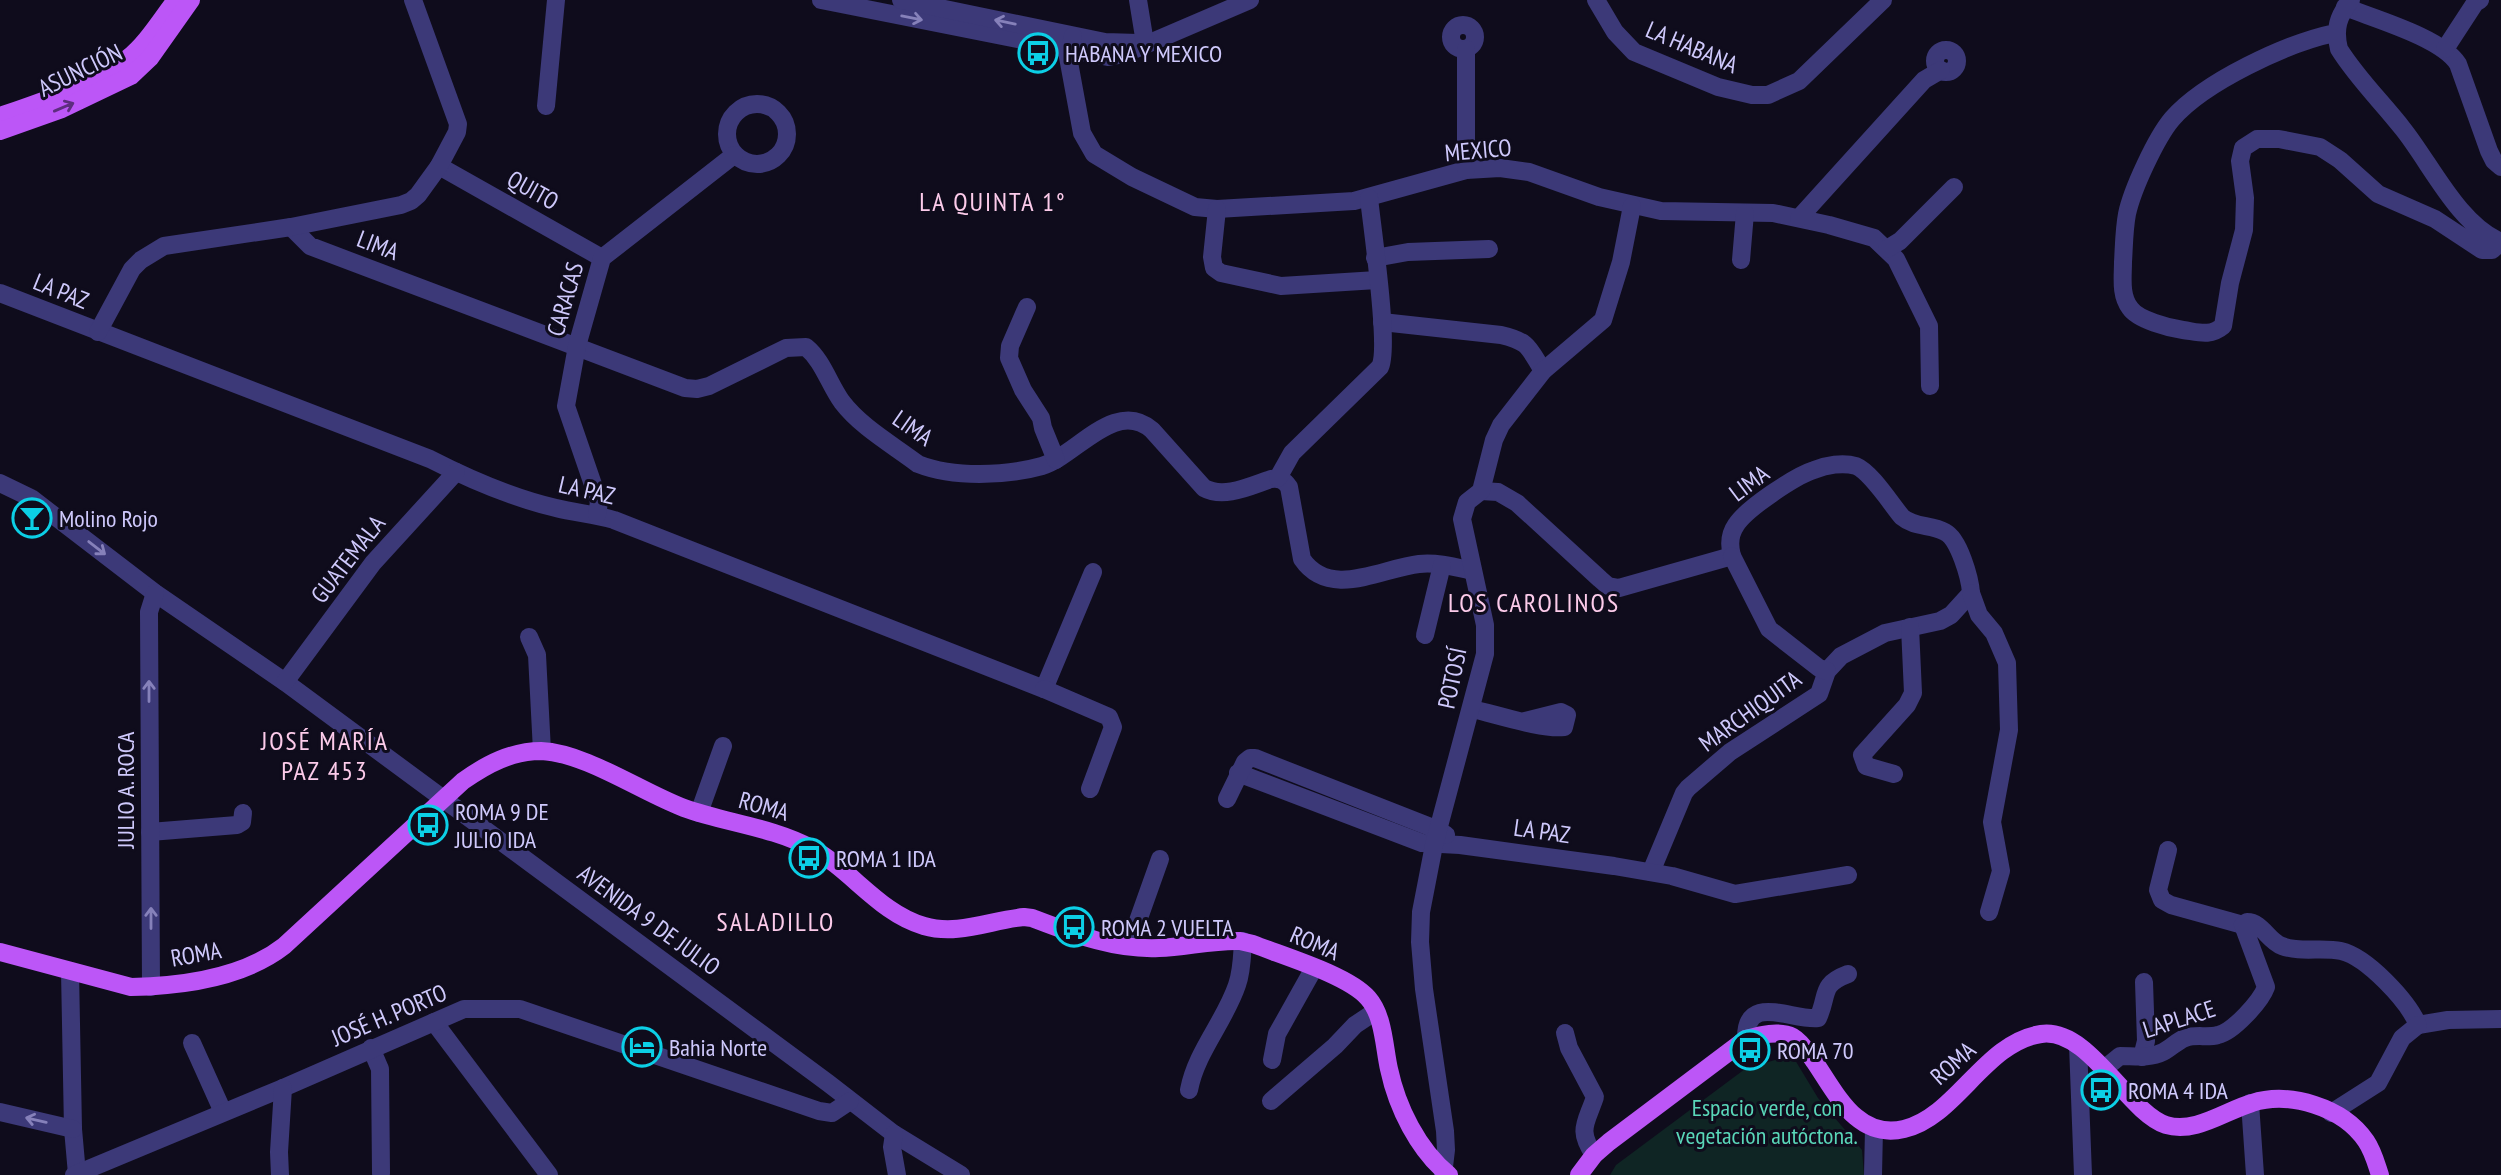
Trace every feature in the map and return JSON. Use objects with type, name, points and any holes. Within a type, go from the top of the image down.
[{"type":"main road","name":"ASUNCIÓN","points":[[0,116],[58,94],[115,67],[136,50],[176,0]]},
{"type":"main road","name":"ASUNCIÓN","points":[[0,131],[62,109],[131,76],[150,58],[191,0]]},
{"type":"main road","name":"ROMA","points":[[0,952],[131,988],[151,987],[244,970],[284,946],[479,769],[500,758],[542,751],[575,758],[699,813],[780,836],[811,848],[890,909],[927,927],[962,929],[1024,917],[1087,939],[1129,946],[1156,948],[1225,940],[1243,941],[1354,986],[1376,1011],[1396,1093],[1421,1143],[1445,1174]]},
{"type":"main road","name":"ROMA","points":[[1874,1129],[1887,1131],[1918,1124],[1932,1115],[2005,1049],[2029,1036],[2044,1033],[2062,1036],[2078,1045],[2157,1121],[2176,1127],[2202,1123],[2250,1103],[2282,1098],[2301,1101],[2331,1113],[2354,1127],[2366,1139],[2380,1175]]},
{"type":"main road","points":[[1578,1175],[1594,1155],[1718,1059],[1746,1039],[1774,1034],[1793,1037],[1809,1054],[1848,1112],[1874,1129]]},
{"type":"street","points":[[98,332],[132,269],[152,252],[174,244],[291,227],[401,205],[418,195],[439,166],[457,131],[457,116],[413,0]]},
{"type":"street","points":[[546,106],[556,0]]},
{"type":"street","points":[[821,0],[1070,43]]},
{"type":"street","points":[[901,0],[1070,43],[1108,57],[1124,54],[1250,0]]},
{"type":"street","points":[[1138,0],[1145,43]]},
{"type":"street","name":"LA HABANA","points":[[1595,0],[1615,32],[1634,52],[1718,88],[1752,95],[1768,95],[1799,81],[1883,0]]},
{"type":"street","points":[[2445,49],[2475,3],[2480,0]]},
{"type":"street","points":[[2335,33],[2312,38],[2248,66],[2198,94],[2171,120],[2157,143],[2132,197],[2127,215],[2122,287],[2128,307],[2134,313],[2172,328],[2210,334],[2223,326],[2245,220],[2245,198],[2239,161],[2243,148],[2258,139],[2279,139],[2320,147],[2340,160],[2378,194],[2435,219],[2482,250],[2492,250],[2501,242],[2474,222],[2446,191],[2405,131],[2347,62],[2339,49],[2335,33],[2348,4],[2445,49],[2458,64],[2489,151],[2501,167]]},
{"type":"street","name":"MEXICO","points":[[1070,43],[1082,133],[1094,154],[1132,177],[1195,207],[1217,209],[1354,201],[1466,170],[1500,168],[1520,170],[1599,197],[1676,213],[1773,213],[1799,218],[1874,238],[1887,248]]},
{"type":"street","points":[[1466,49],[1466,170]]},
{"type":"street","points":[[1799,218],[1923,80],[1941,70]]},
{"type":"street","name":"CARACAS","points":[[597,514],[600,502],[566,406],[577,346],[602,258],[734,155]]},
{"type":"street","name":"QUITO","points":[[439,166],[602,258]]},
{"type":"street","points":[[1930,386],[1928,326],[1903,271],[1887,248],[1900,241],[1954,187]]},
{"type":"street","points":[[1369,198],[1382,322],[1384,353],[1380,367],[1292,453],[1278,478],[1289,487],[1302,559],[1315,572],[1335,579],[1370,578],[1418,564],[1473,571]]},
{"type":"street","name":"POTOSÍ","points":[[1445,1174],[1445,1131],[1424,989],[1420,942],[1422,897],[1484,663],[1485,625],[1462,519],[1467,502],[1481,491],[1494,440],[1501,425],[1543,371],[1604,320],[1621,262],[1632,205]]},
{"type":"street","points":[[1217,209],[1213,257],[1214,268],[1221,273],[1281,286],[1377,280]]},
{"type":"street","points":[[1741,260],[1745,213]]},
{"type":"street","name":"LIMA","points":[[291,227],[310,246],[672,384],[697,389],[725,379],[786,348],[806,347],[819,361],[850,411],[918,464],[927,468],[988,474],[1034,468],[1056,460],[1112,423],[1127,421],[1145,424],[1204,488],[1213,493],[1278,478]]},
{"type":"street","points":[[1375,258],[1408,252],[1489,248]]},
{"type":"street","name":"LA PAZ","points":[[0,293],[542,504],[597,514],[1109,717],[1113,727],[1090,789]]},
{"type":"street","points":[[1027,307],[1010,346],[1009,358],[1023,390],[1041,418],[1056,460]]},
{"type":"street","points":[[1382,322],[1518,339],[1528,346],[1543,371]]},
{"type":"street","name":"LIMA","points":[[1732,556],[1729,548],[1731,533],[1750,509],[1805,473],[1831,465],[1848,464],[1867,473],[1910,524],[1945,532],[1952,539],[1971,593]]},
{"type":"street","name":"GUATEMALA","points":[[285,682],[373,563],[456,472]]},
{"type":"street","name":"AVENIDA 9 DE JULIO","points":[[0,483],[31,498],[155,593],[285,682],[894,1135],[961,1175]]},
{"type":"street","points":[[1481,491],[1498,492],[1517,503],[1608,586],[1627,587],[1732,556],[1769,629],[1819,668],[1827,671]]},
{"type":"street","points":[[1425,635],[1442,565]]},
{"type":"street","points":[[1044,689],[1093,572]]},
{"type":"street","name":"JULIO A. ROCA","points":[[151,987],[149,612],[155,593]]},
{"type":"street","points":[[1894,774],[1866,766],[1862,755],[1907,705],[1913,693],[1910,627],[1940,621],[1951,615],[1971,593],[1979,615],[1994,633],[2007,663],[2008,730],[1992,822],[2001,871],[1989,912]]},
{"type":"street","name":"MARCHIQUITA","points":[[1651,872],[1684,793],[1730,752],[1819,694],[1827,671],[1841,656],[1877,636],[1910,627]]},
{"type":"street","points":[[529,637],[537,655],[542,751]]},
{"type":"street","points":[[1472,709],[1525,721]]},
{"type":"street","points":[[699,813],[723,746]]},
{"type":"street","points":[[1227,799],[1245,762],[1255,758],[1436,838]]},
{"type":"street","points":[[150,832],[237,825],[242,822],[243,813]]},
{"type":"street","name":"LA PAZ","points":[[1436,838],[1460,845],[1651,872],[1735,894],[1848,875]]},
{"type":"street","points":[[2168,850],[2158,890],[2162,900],[2171,905],[2243,925],[2253,922],[2279,945],[2343,951],[2368,966],[2410,1008],[2418,1025]]},
{"type":"street","points":[[1129,946],[1160,859]]},
{"type":"street","name":"LAPLACE","points":[[2104,1069],[2120,1056],[2160,1054],[2193,1035],[2220,1035],[2228,1031],[2261,999],[2266,986],[2243,925]]},
{"type":"street","points":[[1189,1090],[1192,1073],[1237,986],[1242,967],[1243,941]]},
{"type":"street","points":[[1272,1060],[1277,1034],[1314,968]]},
{"type":"street","points":[[70,971],[75,1174]]},
{"type":"street","points":[[1746,1039],[1746,1026],[1751,1018],[1759,1013],[1769,1011],[1818,1018],[1825,991],[1835,979],[1848,974]]},
{"type":"street","points":[[2142,1057],[2146,1041],[2144,982]]},
{"type":"street","name":"JOSÉ H. PORTO","points":[[75,1174],[464,1009],[520,1009],[819,1111],[832,1112],[850,1101]]},
{"type":"street","points":[[1272,1101],[1355,1025],[1376,1011]]},
{"type":"street","points":[[2331,1113],[2378,1083],[2402,1038],[2418,1025],[2448,1020],[2501,1019]]},
{"type":"street","points":[[434,1022],[549,1175]]},
{"type":"street","points":[[1565,1033],[1569,1048],[1595,1097],[1583,1132],[1594,1155]]},
{"type":"street","points":[[192,1043],[223,1112]]},
{"type":"street","points":[[2078,1045],[2083,1175]]},
{"type":"street","points":[[371,1048],[380,1069],[381,1172]]},
{"type":"street","points":[[280,1175],[283,1088]]},
{"type":"street","points":[[2250,1103],[2255,1175]]},
{"type":"street","points":[[0,1112],[73,1129]]},
{"type":"street","points":[[1873,1175],[1874,1129]]},
{"type":"street","points":[[894,1135],[892,1147],[897,1175]]},
{"type":"green space","name":"Espacio verde, con vegetación autóctona.","points":[[1792,1055],[1818,1098],[1862,1150],[1864,1175],[1610,1175],[1616,1165],[1745,1069]]},
{"type":"place","name":"HABANA Y MEXICO","points":[[1038,53]]},
{"type":"place","name":"Molino Rojo","points":[[32,518]]},
{"type":"place","name":"ROMA 9 DE JULIO IDA","points":[[428,825]]},
{"type":"place","name":"ROMA 1 IDA","points":[[809,858]]},
{"type":"place","name":"ROMA 2 VUELTA","points":[[1074,927]]},
{"type":"place","name":"Bahia Norte","points":[[642,1047]]},
{"type":"place","name":"ROMA 70","points":[[1750,1050]]},
{"type":"place","name":"ROMA 4 IDA","points":[[2101,1090]]},
{"type":"district","name":"LA QUINTA 1°","points":[[993,201]]},
{"type":"district","name":"LOS CAROLINOS","points":[[1534,602]]},
{"type":"district","name":"JOSÉ MARÍA PAZ 453","points":[[325,755]]},
{"type":"district","name":"SALADILLO","points":[[776,921]]}]
